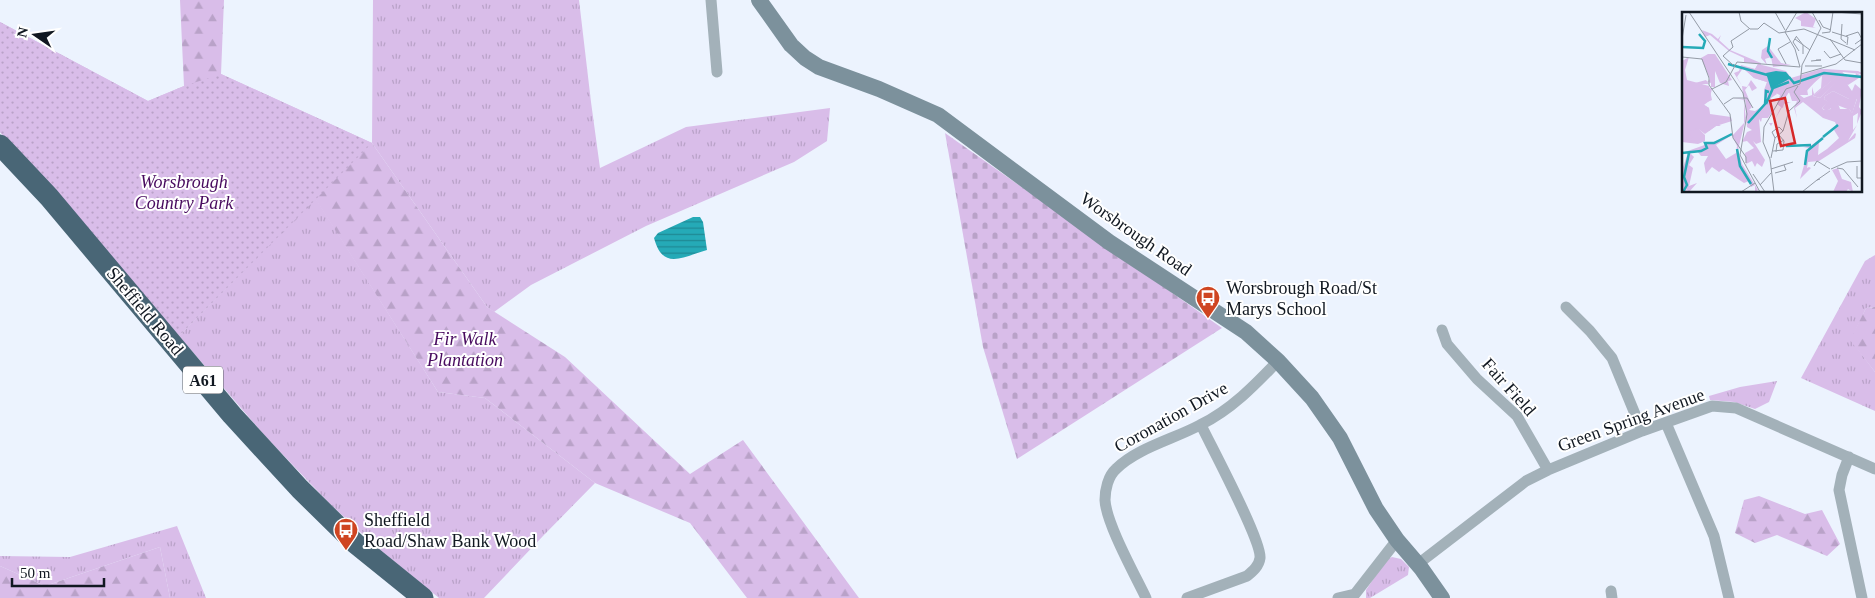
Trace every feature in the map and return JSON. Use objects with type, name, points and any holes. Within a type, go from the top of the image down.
[{"type":"highway","name":"Sheffield Road","points":[[0,145],[49,197],[232,415],[300,489],[355,543],[423,598]]},
{"type":"street","points":[[711,0],[717,72]]},
{"type":"street","name":"Worsbrough Road","points":[[759,0],[791,46],[805,58],[819,67],[879,89],[938,115],[1109,242],[1246,332],[1278,360],[1312,398],[1340,438],[1372,502],[1397,540],[1418,564],[1442,598]]},
{"type":"street","points":[[1566,307],[1590,331],[1612,358],[1642,431]]},
{"type":"street","name":"Fair Field","points":[[1442,330],[1447,344],[1477,379],[1517,416],[1548,470]]},
{"type":"street","name":"Coronation Drive","points":[[1146,598],[1108,516],[1105,502],[1106,486],[1114,471],[1123,462],[1157,444],[1201,425],[1243,397],[1278,360]]},
{"type":"street","name":"Green Spring Avenue","points":[[1418,564],[1526,482],[1548,470],[1642,431],[1712,406],[1736,408],[1875,469]]},
{"type":"street","points":[[1666,423],[1714,536],[1729,598]]},
{"type":"street","points":[[1187,598],[1247,576],[1254,571],[1260,558],[1259,549],[1251,529],[1201,425]]},
{"type":"street","points":[[1849,457],[1842,475],[1840,490],[1862,598]]},
{"type":"street","points":[[1338,598],[1356,596],[1397,540]]},
{"type":"green space","name":"Fir Walk Plantation","points":[[180,0],[224,0],[221,74],[372,143],[487,307],[565,357],[690,474],[743,440],[859,598],[747,598],[690,523],[595,483],[485,398],[438,392],[316,200],[179,336],[0,132],[0,22],[148,101],[184,86]]},
{"type":"green space","points":[[373,0],[579,0],[600,168],[686,127],[830,108],[827,141],[794,162],[646,226],[531,285],[494,312],[487,307],[372,143]]},
{"type":"green space","name":"Worsbrough Country Park","points":[[0,22],[148,101],[184,86],[221,74],[372,143],[179,336],[0,132]]},
{"type":"green space","points":[[945,133],[1222,328],[1017,459],[983,347]]},
{"type":"green space","points":[[316,199],[438,392],[485,398],[595,483],[484,598],[439,598],[373,544],[328,502],[265,436],[179,336]]},
{"type":"green space","points":[[1875,255],[1875,307],[1866,308],[1851,340],[1875,372],[1875,411],[1801,378],[1865,261]]},
{"type":"green space","points":[[1875,307],[1875,372],[1850,340],[1866,308]]},
{"type":"green space","points":[[1777,381],[1769,402],[1755,409],[1734,402],[1710,400],[1709,396],[1740,387]]},
{"type":"green space","points":[[1759,496],[1805,514],[1822,510],[1840,544],[1827,556],[1777,535],[1755,543],[1735,533],[1744,500]]},
{"type":"green space","points":[[177,526],[206,598],[170,598],[160,547],[45,586],[0,566],[0,556],[70,557]]},
{"type":"green space","points":[[160,547],[170,598],[0,598],[0,566],[45,586]]},
{"type":"green space","points":[[1392,557],[1401,559],[1409,567],[1408,575],[1370,598],[1366,598],[1366,590],[1386,560]]},
{"type":"water","points":[[693,217],[700,217],[703,222],[707,250],[674,259],[663,255],[654,238],[658,233]]},
{"type":"place","name":"Worsbrough Road/St Marys School","points":[[1208,319]]},
{"type":"place","name":"Sheffield Road/Shaw Bank Wood","points":[[346,551]]}]
